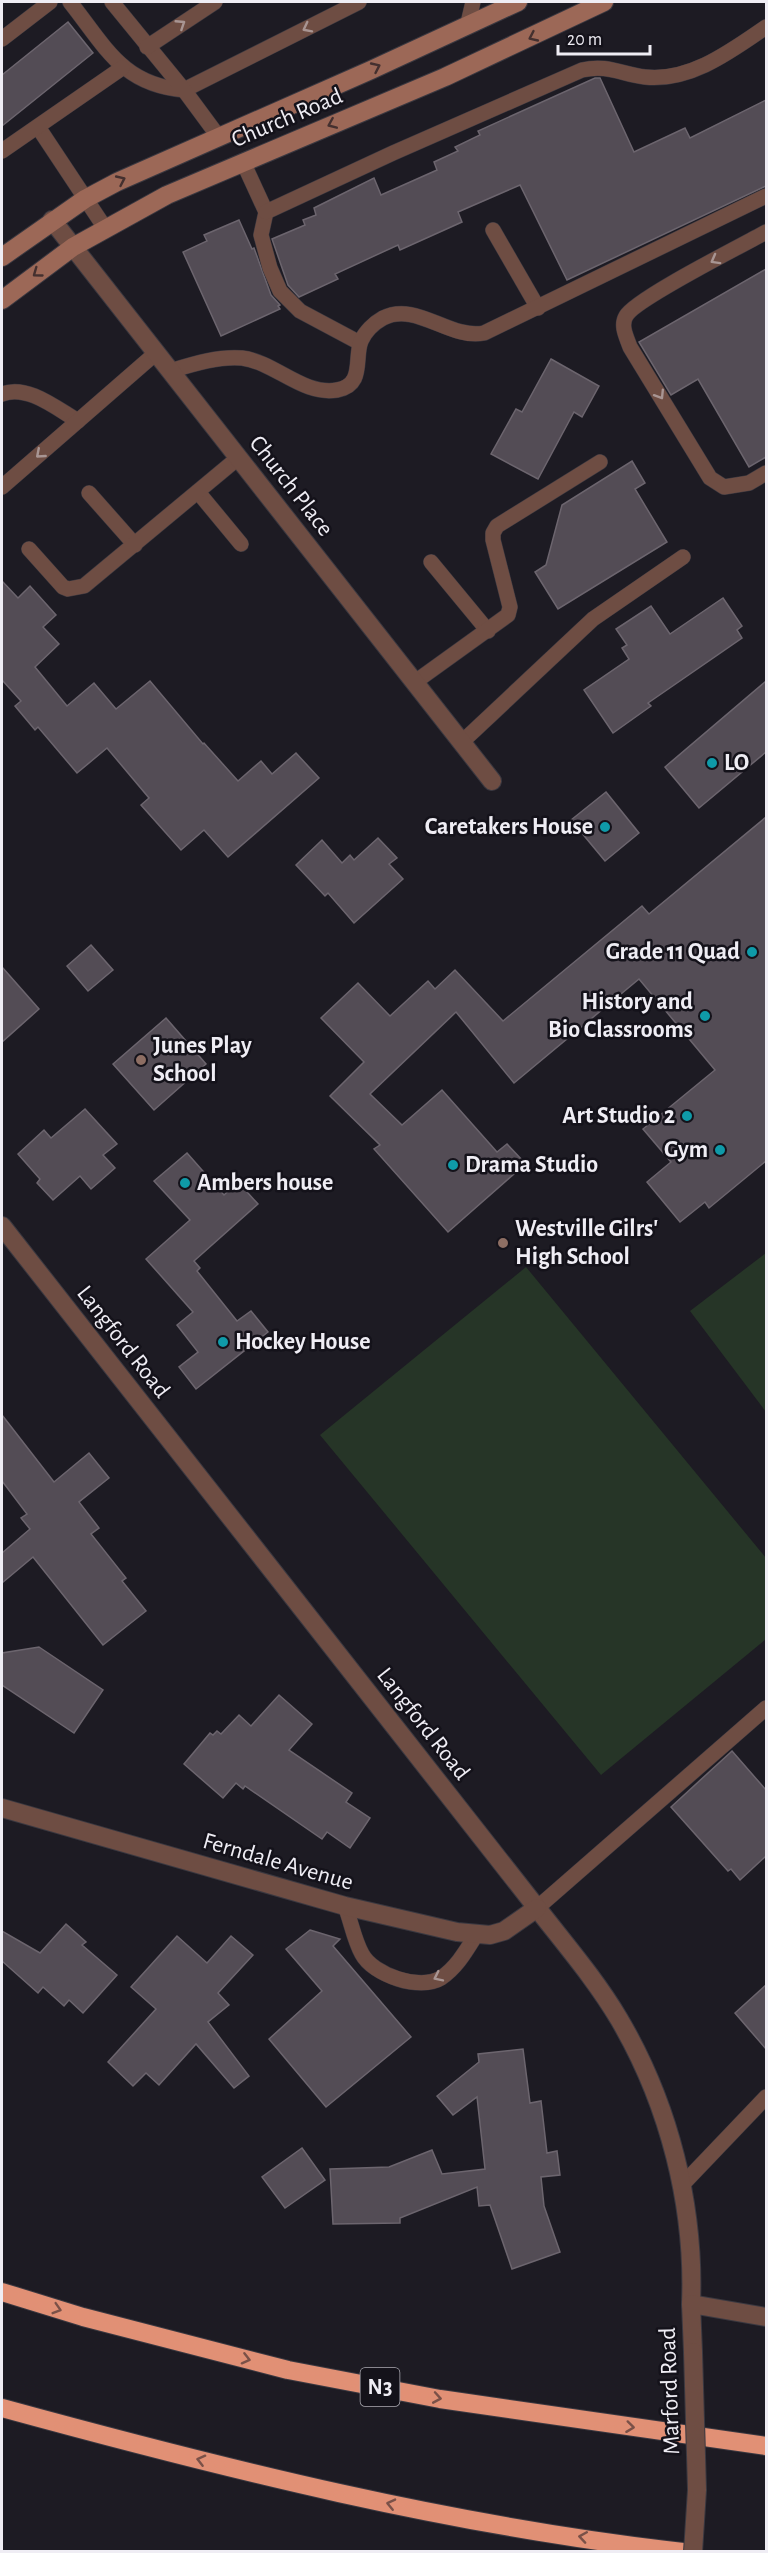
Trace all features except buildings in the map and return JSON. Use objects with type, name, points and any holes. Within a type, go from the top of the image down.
[{"type":"highway","name":"N3","points":[[2,2292],[83,2317],[288,2370],[440,2399],[766,2446]]},
{"type":"highway","points":[[2,2408],[241,2470],[429,2512],[683,2552]]},
{"type":"street","name":"Church Road","points":[[2,257],[85,199],[218,136],[371,70],[468,23],[518,2]]},
{"type":"street","name":"Church Road","points":[[2,299],[73,248],[167,195],[444,77],[604,2]]},
{"type":"street","name":"Church Place","points":[[52,220],[492,781]]},
{"type":"street","name":"Langford Road","points":[[2,1226],[537,1908],[618,2018],[656,2096],[682,2185],[693,2275],[691,2304]]},
{"type":"street","name":"Ferndale Avenue","points":[[2,1808],[345,1906],[476,1935],[490,1935],[504,1931],[537,1908]]},
{"type":"street","name":"Marford Road","points":[[693,2552],[697,2490],[691,2304],[766,2317]]},
{"type":"lane","points":[[2,39],[50,2]]},
{"type":"lane","points":[[70,2],[122,68],[155,86],[184,90],[359,2]]},
{"type":"lane","points":[[112,2],[184,90],[218,136]]},
{"type":"lane","points":[[147,47],[215,2]]},
{"type":"lane","points":[[468,23],[473,2]]},
{"type":"lane","points":[[266,212],[582,70],[597,66],[655,78],[688,72],[740,45],[766,27]]},
{"type":"lane","points":[[2,151],[122,68]]},
{"type":"lane","points":[[38,126],[105,228]]},
{"type":"lane","points":[[243,162],[266,212],[261,235],[270,268],[280,291],[300,311],[360,343]]},
{"type":"lane","points":[[170,371],[199,363],[243,358],[315,388],[338,390],[347,387],[354,378],[360,360],[360,343],[373,325],[391,315],[403,314],[423,319],[460,334],[472,335],[494,330],[766,196]]},
{"type":"lane","points":[[494,230],[538,308]]},
{"type":"lane","points":[[766,232],[644,300],[626,316],[623,324],[630,347],[710,478],[724,487],[748,483],[766,473]]},
{"type":"lane","points":[[2,487],[156,353]]},
{"type":"lane","points":[[2,394],[11,391],[27,393],[78,421]]},
{"type":"lane","points":[[28,549],[56,581],[68,589],[90,582],[238,458]]},
{"type":"lane","points":[[415,682],[508,615],[510,607],[493,540],[493,533],[497,526],[600,462]]},
{"type":"lane","points":[[198,492],[241,544]]},
{"type":"lane","points":[[89,493],[135,545]]},
{"type":"lane","points":[[462,742],[593,619],[683,557]]},
{"type":"lane","points":[[431,562],[488,631]]},
{"type":"lane","points":[[537,1908],[766,1708]]},
{"type":"lane","points":[[345,1906],[362,1955],[371,1966],[388,1975],[408,1981],[425,1982],[439,1979],[459,1962],[476,1935]]},
{"type":"lane","points":[[682,2185],[766,2097]]},
{"type":"green space","points":[[766,1253],[766,1412],[690,1311]]},
{"type":"green space","points":[[526,1267],[766,1558],[766,1639],[601,1775],[320,1435]]},
{"type":"place","name":"LO","points":[[712,763]]},
{"type":"place","name":"Caretakers House","points":[[605,827]]},
{"type":"place","name":"Grade 11 Quad","points":[[752,952]]},
{"type":"place","name":"History and Bio Classrooms","points":[[705,1016]]},
{"type":"place","name":"Junes Play School","points":[[141,1060]]},
{"type":"place","name":"Art Studio 2","points":[[687,1116]]},
{"type":"place","name":"Gym","points":[[720,1150]]},
{"type":"place","name":"Drama Studio","points":[[453,1165]]},
{"type":"place","name":"Ambers house","points":[[185,1183]]},
{"type":"place","name":"Westville Gilrs' High School","points":[[503,1243]]},
{"type":"place","name":"Hockey House","points":[[223,1342]]}]
